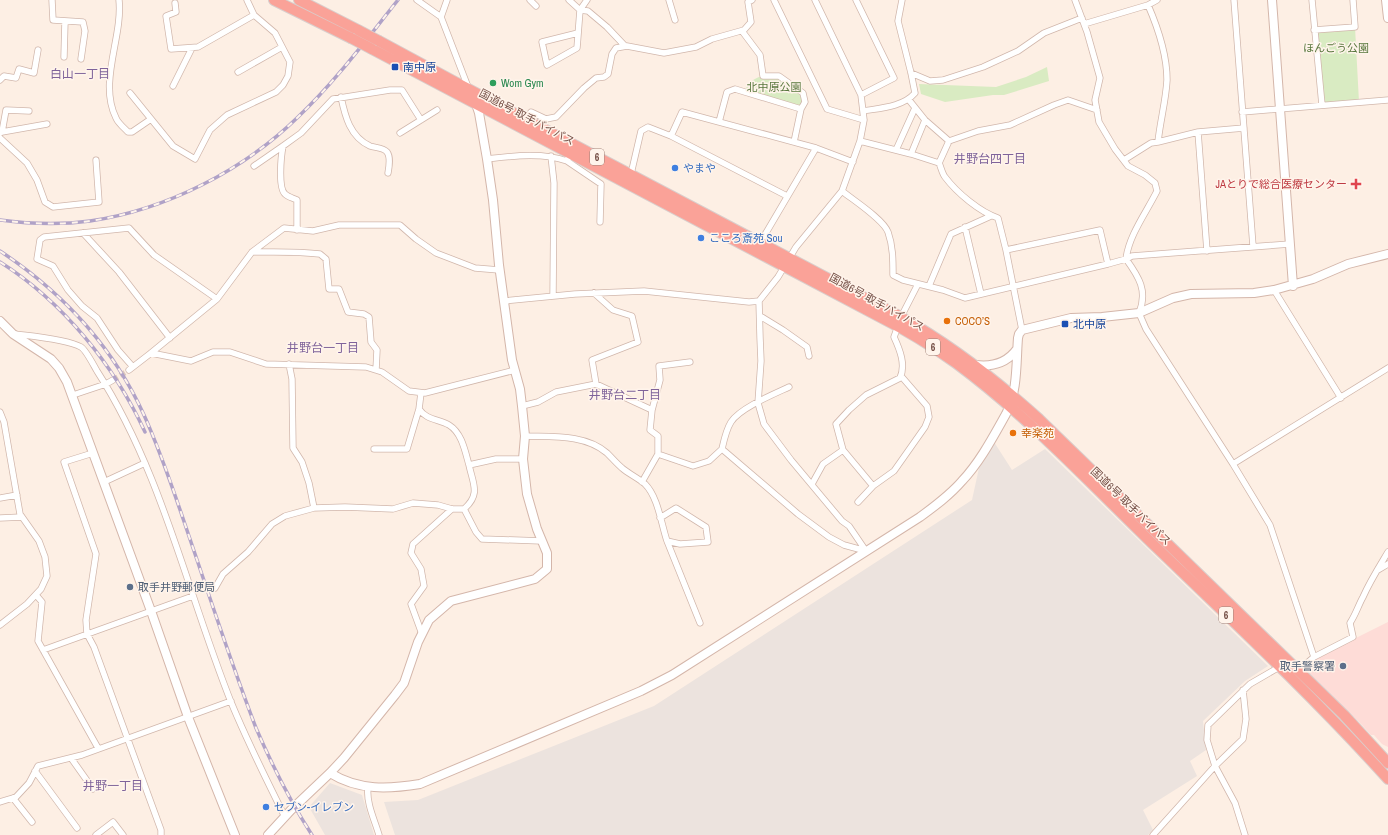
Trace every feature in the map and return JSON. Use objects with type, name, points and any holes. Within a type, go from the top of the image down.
[{"type":"highway","name":"国道6号 取手バイパス","points":[[274,0],[306,5],[358,30],[376,45],[568,157],[787,262],[900,321],[932,335],[976,365],[1039,419],[1284,664],[1321,707],[1388,779]]},
{"type":"highway","name":"国道6号 取手バイパス","points":[[306,5],[351,38],[376,45],[469,90],[760,243],[787,262]]},
{"type":"highway","name":"国道6号 取手バイパス","points":[[900,321],[912,334],[955,362],[1010,407],[1284,664],[1298,671],[1344,716],[1388,763]]},
{"type":"street","points":[[52,0],[53,20],[83,22],[84,31],[81,60]]},
{"type":"street","points":[[119,0],[119,21],[112,57],[110,79],[111,106],[116,119],[128,132],[132,132],[151,119]]},
{"type":"street","points":[[130,93],[173,146],[195,160],[210,130],[227,115],[276,92],[283,85],[288,76],[290,62],[275,33],[254,14],[247,0]]},
{"type":"street","points":[[268,835],[330,773],[364,734],[404,683],[422,634],[429,620],[451,601],[535,579],[547,569],[547,553],[527,494],[523,459],[525,436],[520,389],[515,370],[499,270],[487,159],[479,113],[441,17],[417,0]]},
{"type":"street","points":[[441,17],[447,0]]},
{"type":"street","points":[[530,0],[536,6]]},
{"type":"street","points":[[569,0],[580,10],[588,11],[607,27],[625,46]]},
{"type":"street","points":[[578,33],[542,42],[547,65],[576,48],[578,33],[580,10],[587,0]]},
{"type":"street","points":[[668,0],[675,20]]},
{"type":"street","points":[[774,0],[827,109],[864,120]]},
{"type":"street","points":[[815,0],[861,95],[864,120],[860,142],[842,191],[804,236],[759,301],[762,361],[758,401],[764,424],[791,460],[842,521],[849,526],[866,551]]},
{"type":"street","points":[[856,0],[894,78],[861,95]]},
{"type":"street","points":[[898,0],[901,7]]},
{"type":"street","points":[[863,110],[890,106],[909,100],[915,93],[898,21],[902,0]]},
{"type":"street","points":[[1076,0],[1100,78],[1095,100],[1099,122],[1115,149],[1128,166],[1145,175],[1155,183],[1157,192],[1127,249],[1126,259],[1134,270],[1143,291],[1144,300],[1139,313],[1146,329],[1233,464],[1270,525],[1314,657]]},
{"type":"street","points":[[911,73],[930,81],[950,78],[983,67],[1018,51],[1044,33],[1083,21],[1148,5],[1157,0]]},
{"type":"street","points":[[1234,0],[1253,246]]},
{"type":"street","points":[[1272,0],[1293,286]]},
{"type":"street","points":[[1312,0],[1322,105]]},
{"type":"street","points":[[1314,30],[1355,27],[1353,0]]},
{"type":"street","points":[[1386,0],[1388,18]]},
{"type":"street","points":[[525,119],[531,112],[546,119],[556,117],[584,88],[596,78],[604,77],[610,69],[612,54],[616,48],[625,46],[664,53],[696,47],[712,39],[744,30],[751,22],[749,1]]},
{"type":"street","points":[[175,3],[176,12],[166,16],[171,49],[198,47],[254,14]]},
{"type":"street","points":[[1148,5],[1156,24],[1166,64],[1167,81],[1159,127],[1158,142]]},
{"type":"street","points":[[64,57],[65,21]]},
{"type":"street","points":[[742,31],[760,55],[763,76],[779,76],[803,93],[805,102],[801,109],[794,142]]},
{"type":"street","points":[[238,72],[282,47]]},
{"type":"street","points":[[172,86],[192,48]]},
{"type":"street","points":[[0,80],[4,76],[16,78],[19,69],[34,73],[38,50]]},
{"type":"street","points":[[720,122],[727,92],[735,89],[801,109]]},
{"type":"street","points":[[254,166],[301,133],[333,99],[390,90],[402,90],[421,120]]},
{"type":"street","points":[[341,97],[344,113],[357,138],[364,143],[384,150],[388,153],[388,173]]},
{"type":"street","points":[[909,100],[925,120],[949,141]]},
{"type":"street","points":[[330,773],[351,784],[368,788],[395,788],[420,784],[655,684],[920,517],[952,492],[963,481],[974,466],[1010,407],[1015,386],[1019,334],[1022,330],[998,218],[987,214],[953,185],[944,176],[939,163],[949,141],[978,131],[1010,125],[1068,100],[1097,110]]},
{"type":"street","points":[[1242,112],[1388,100]]},
{"type":"street","points":[[896,150],[916,108]]},
{"type":"street","points":[[1,134],[6,110],[29,111]]},
{"type":"street","points":[[400,133],[437,110]]},
{"type":"street","points":[[671,136],[682,112],[816,148],[853,162]]},
{"type":"street","points":[[911,154],[925,120]]},
{"type":"street","points":[[1,134],[47,124]]},
{"type":"street","points":[[631,174],[641,131],[648,127],[671,136],[787,196]]},
{"type":"street","points":[[1124,160],[1151,143],[1198,132],[1244,128]]},
{"type":"street","points":[[1198,132],[1207,250]]},
{"type":"street","points":[[1,134],[27,163],[37,180],[45,202],[52,207],[100,202],[96,160]]},
{"type":"street","points":[[860,142],[896,150],[939,163]]},
{"type":"street","points":[[283,146],[281,156],[283,192],[297,200],[297,230]]},
{"type":"street","points":[[760,243],[816,148]]},
{"type":"street","points":[[550,156],[554,183],[553,296]]},
{"type":"street","points":[[487,159],[509,157],[568,157],[601,184],[600,222]]},
{"type":"street","points":[[842,191],[874,216],[887,230],[892,249],[893,275],[903,280],[929,286],[965,298],[1108,264],[1132,256],[1290,244]]},
{"type":"street","points":[[929,286],[951,234],[992,216]]},
{"type":"street","points":[[217,299],[154,255],[129,228],[44,237],[40,240],[37,259],[53,266],[68,290],[82,306],[97,318],[131,368],[217,299],[252,252],[284,228],[314,231],[339,225],[400,225],[416,239],[436,253],[475,268],[499,270]]},
{"type":"street","points":[[965,227],[981,294]]},
{"type":"street","points":[[1006,250],[1100,230],[1108,264]]},
{"type":"street","points":[[83,232],[119,272],[170,338]]},
{"type":"street","points":[[252,252],[274,253],[290,251],[320,254],[326,259],[329,289],[339,290],[348,312],[364,314],[369,317],[371,342],[378,350],[376,370]]},
{"type":"street","points":[[1022,330],[1071,318],[1102,317],[1139,313],[1182,295],[1254,293],[1274,290],[1313,280],[1348,264],[1388,254]]},
{"type":"street","points":[[873,486],[843,450],[836,424],[866,395],[900,378],[902,373],[901,353],[894,337],[918,284]]},
{"type":"street","points":[[1274,290],[1341,398]]},
{"type":"street","points":[[504,301],[594,293],[651,291],[749,302],[759,301]]},
{"type":"street","points":[[594,293],[613,310],[632,316],[638,342],[592,360],[596,384]]},
{"type":"street","points":[[760,316],[807,347],[809,356]]},
{"type":"street","points":[[0,321],[13,334],[51,359],[59,368],[67,382],[188,716],[234,835]]},
{"type":"street","points":[[13,334],[41,337],[82,347],[106,384],[127,423],[158,493],[231,701],[253,754],[285,817]]},
{"type":"street","points":[[976,365],[988,366],[999,363],[1012,355],[1017,348]]},
{"type":"street","points":[[151,353],[191,361],[213,352],[230,352],[266,364],[366,367],[382,372],[409,391],[425,393],[515,370]]},
{"type":"street","points":[[642,482],[658,454],[658,436],[650,430],[652,410],[660,380],[659,366],[690,362]]},
{"type":"street","points":[[289,364],[292,379],[294,448],[302,462],[310,483],[314,508]]},
{"type":"street","points":[[1233,464],[1388,368]]},
{"type":"street","points":[[858,502],[873,486],[894,471],[925,427],[929,417],[927,406],[901,376]]},
{"type":"street","points":[[72,395],[106,384],[113,380]]},
{"type":"street","points":[[522,406],[538,402],[556,392],[596,384],[652,410]]},
{"type":"street","points":[[658,454],[693,466],[709,460],[722,449],[724,438],[732,421],[758,401],[789,387]]},
{"type":"street","points":[[374,450],[407,450],[419,409],[421,392]]},
{"type":"street","points":[[215,588],[223,574],[248,552],[272,524],[285,516],[314,508],[345,507],[393,509],[413,503],[438,505],[452,509],[464,509],[470,503],[475,494],[469,465],[460,435],[450,426],[423,415],[419,409]]},
{"type":"street","points":[[0,412],[4,422],[20,514],[39,541],[45,557],[47,576],[41,589],[36,595],[0,625]]},
{"type":"street","points":[[525,436],[571,438],[588,442],[606,452],[622,468],[645,484],[656,504],[667,541],[700,623]]},
{"type":"street","points":[[722,449],[798,514],[829,537],[844,545],[866,551]]},
{"type":"street","points":[[812,484],[824,464],[843,450]]},
{"type":"street","points":[[93,453],[64,462],[96,554],[86,620],[87,634],[94,647],[161,830],[161,835]]},
{"type":"street","points":[[469,465],[496,459],[523,459]]},
{"type":"street","points":[[104,482],[145,462]]},
{"type":"street","points":[[0,498],[17,495]]},
{"type":"street","points":[[660,518],[676,508],[706,527],[708,542],[680,544],[667,541]]},
{"type":"street","points":[[422,634],[411,604],[424,586],[421,569],[411,553],[413,544],[452,509]]},
{"type":"street","points":[[464,509],[476,532],[482,539],[542,541]]},
{"type":"street","points":[[0,518],[22,517]]},
{"type":"street","points":[[1298,671],[1314,657],[1353,637],[1350,623],[1356,614],[1359,603],[1376,571],[1388,552]]},
{"type":"street","points":[[1376,571],[1388,564]]},
{"type":"street","points":[[36,595],[42,602],[38,641],[98,748]]},
{"type":"street","points":[[43,650],[193,596]]},
{"type":"street","points":[[1245,835],[1235,802],[1215,766],[1207,740],[1208,725],[1250,684],[1284,664]]},
{"type":"street","points":[[1153,835],[1215,766],[1243,740],[1246,719],[1243,690]]},
{"type":"street","points":[[0,802],[16,797],[29,783],[38,766],[71,758],[231,701]]},
{"type":"street","points":[[71,758],[93,789]]},
{"type":"street","points":[[35,771],[77,828]]},
{"type":"street","points":[[368,788],[367,793],[369,804],[379,835]]},
{"type":"street","points":[[13,798],[32,822]]},
{"type":"street","points":[[96,835],[113,822],[123,835]]},
{"type":"shaded area","points":[[994,442],[1012,470],[1045,449],[1268,666],[1245,681],[1203,721],[1206,750],[1190,761],[1197,776],[1143,810],[1153,830],[1148,835],[395,835],[384,802],[418,800],[654,706],[972,500],[979,468]]},
{"type":"shaded area","points":[[1388,622],[1388,747],[1382,744],[1374,735],[1371,735],[1305,669],[1318,657]]},
{"type":"shaded area","points":[[330,783],[362,795],[374,835],[325,835],[309,807]]},
{"type":"green space","name":"ほんごう公園","points":[[1355,27],[1359,102],[1322,105],[1314,30]]},
{"type":"green space","points":[[1047,67],[1049,81],[1004,95],[993,95],[945,102],[921,94],[919,84],[996,87],[1026,77]]},
{"type":"green space","name":"北中原公園","points":[[777,75],[803,93],[801,109],[745,90],[754,79]]},
{"type":"tunnel","points":[[113,380],[129,370]]},
{"type":"railway","points":[[0,220],[34,223],[68,223],[119,216],[147,208],[202,185],[253,154],[277,136],[312,104],[350,60],[398,0]]},
{"type":"railway","points":[[0,251],[44,284],[84,323],[117,366],[131,390],[144,415],[164,463],[231,660],[256,728],[282,783],[312,835]]},
{"type":"railway","points":[[0,262],[45,296],[84,337],[102,359],[118,383],[145,432]]},
{"type":"place","name":"南中原","points":[[395,67]]},
{"type":"place","name":"Wom Gym","points":[[493,83]]},
{"type":"place","name":"やまや","points":[[675,168]]},
{"type":"place","name":"JAとりで総合医療センター","points":[[1356,184]]},
{"type":"place","name":"こころ斎苑 Sou","points":[[701,238]]},
{"type":"place","name":"COCO’S","points":[[947,321]]},
{"type":"place","name":"北中原","points":[[1065,324]]},
{"type":"place","name":"幸楽苑","points":[[1013,433]]},
{"type":"place","name":"取手井野郵便局","points":[[130,587]]},
{"type":"place","name":"取手警察署","points":[[1343,666]]},
{"type":"place","name":"セブン-イレブン","points":[[266,807]]},
{"type":"district","name":"白山一丁目","points":[[80,74]]},
{"type":"district","name":"井野台四丁目","points":[[990,159]]},
{"type":"district","name":"井野台一丁目","points":[[323,348]]},
{"type":"district","name":"井野台二丁目","points":[[625,395]]},
{"type":"district","name":"井野一丁目","points":[[113,786]]}]
